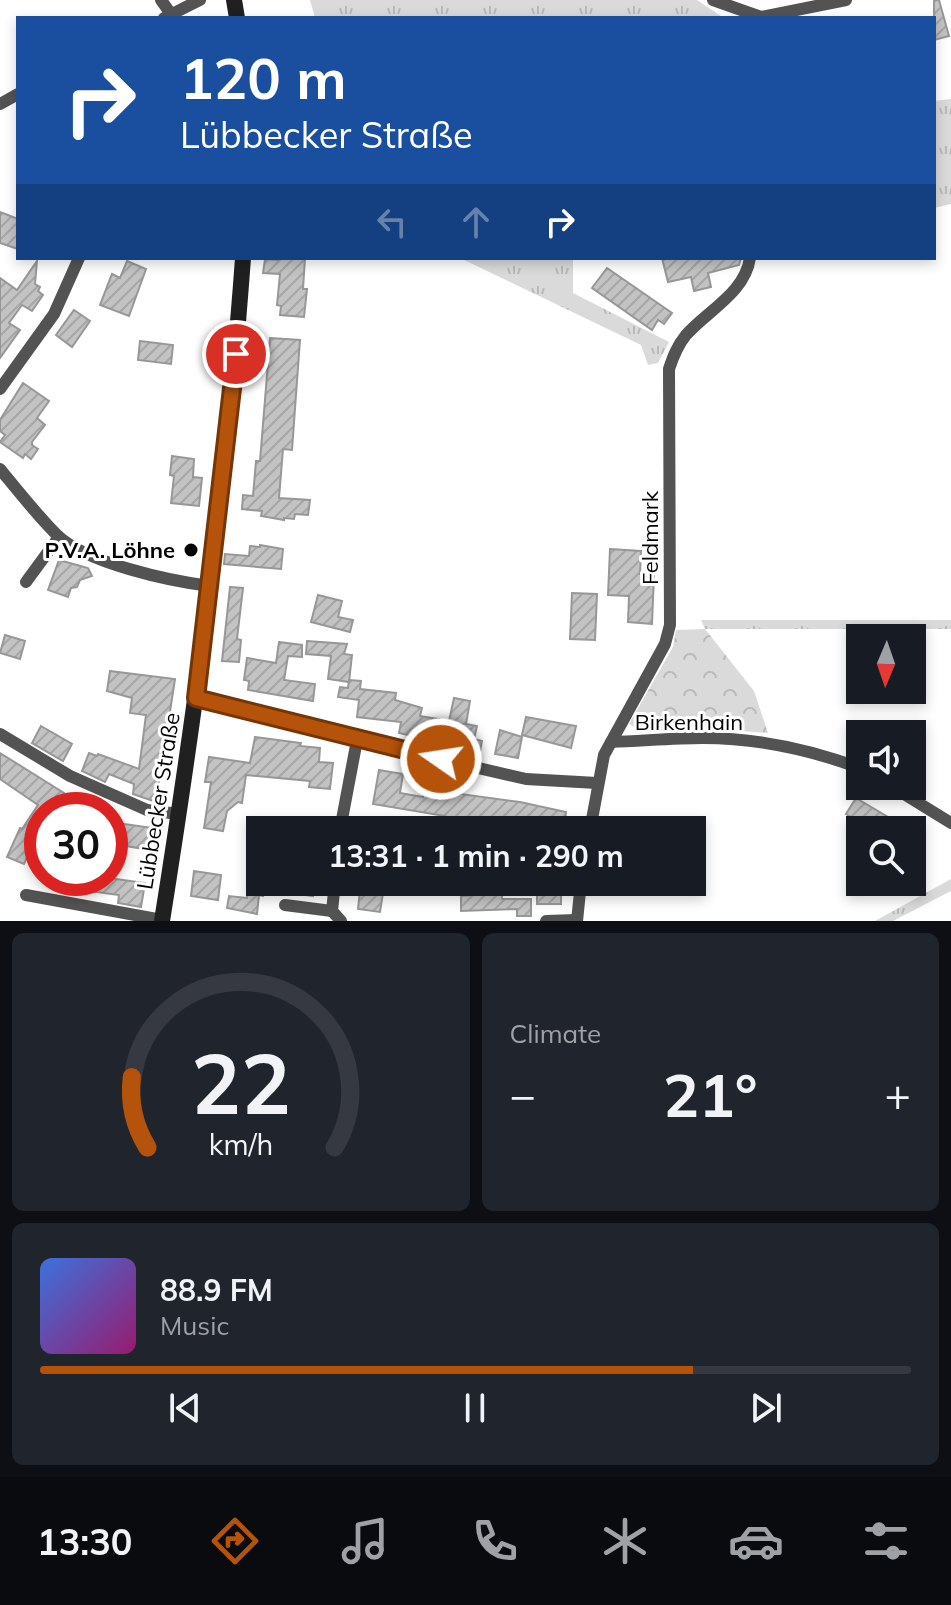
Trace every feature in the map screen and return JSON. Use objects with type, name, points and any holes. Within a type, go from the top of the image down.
[{"type":"main road","name":"Lübbecker Straße","points":[[162,921],[210,586],[234,382],[243,260]]},
{"type":"street","points":[[161,0],[168,16],[200,0]]},
{"type":"street","points":[[713,0],[756,16]]},
{"type":"street","points":[[770,16],[840,1]]},
{"type":"street","points":[[0,389],[54,314],[78,260]]},
{"type":"street","name":"Feldmark","points":[[592,816],[604,755],[665,644],[670,625],[669,369],[674,351],[686,335],[736,288],[750,260]]},
{"type":"street","points":[[0,469],[59,537],[84,553],[171,581],[210,586]]},
{"type":"street","points":[[26,582],[59,537]]},
{"type":"street","points":[[196,698],[357,740],[526,779],[597,783]]},
{"type":"street","points":[[0,734],[70,776],[147,810],[179,814]]},
{"type":"street","name":"Birkenhain","points":[[611,742],[704,738],[762,742],[846,763]]},
{"type":"street","points":[[343,816],[357,740]]},
{"type":"street","points":[[914,800],[951,823]]},
{"type":"street","name":"Lübbecker Straße","points":[[31,896],[162,921]]},
{"type":"street","points":[[285,905],[336,916],[335,896]]},
{"type":"street","points":[[546,921],[577,920],[580,896]]},
{"type":"green space","points":[[310,0],[697,0],[721,16],[314,16]]},
{"type":"green space","points":[[951,99],[951,204],[936,208],[936,101]]},
{"type":"green space","points":[[464,260],[573,260],[573,293],[669,342],[658,363],[648,365],[641,345]]},
{"type":"green space","points":[[701,620],[951,620],[951,629],[926,629],[926,624],[846,624],[846,629],[705,629]]},
{"type":"green space","points":[[705,629],[754,691],[768,733],[702,728],[642,731],[629,724],[673,647],[676,630]]},
{"type":"green space","points":[[951,879],[951,891],[893,921],[875,921],[920,896],[926,896],[926,893]]},
{"type":"building","points":[[934,0],[939,0],[949,36],[936,39]]},
{"type":"building","points":[[0,212],[16,218],[16,248],[0,243]]},
{"type":"building","points":[[265,260],[305,260],[303,289],[307,289],[304,317],[280,315],[281,306],[277,305],[280,274],[263,273]]},
{"type":"building","points":[[662,260],[740,260],[739,265],[708,273],[711,287],[694,291],[691,277],[668,282]]},
{"type":"building","points":[[37,261],[35,284],[43,295],[32,311],[22,305],[9,323],[20,330],[0,358],[0,278],[17,290]]},
{"type":"building","points":[[127,261],[146,269],[129,316],[100,305],[112,274],[120,278]]},
{"type":"building","points":[[607,268],[672,313],[664,324],[658,320],[652,330],[592,288]]},
{"type":"building","points":[[74,310],[90,321],[72,347],[56,335]]},
{"type":"building","points":[[270,338],[300,340],[292,450],[283,449],[279,498],[310,500],[308,515],[295,514],[294,519],[261,516],[262,511],[242,509],[243,495],[253,496],[256,461],[260,461]]},
{"type":"building","points":[[140,341],[173,345],[171,364],[138,360]]},
{"type":"building","points":[[23,383],[49,401],[37,418],[45,425],[32,442],[38,449],[31,459],[25,454],[23,458],[0,442],[5,435],[0,431],[0,420]]},
{"type":"building","points":[[172,456],[194,459],[193,477],[202,478],[199,506],[171,503],[174,476],[170,475]]},
{"type":"building","points":[[250,546],[283,549],[281,569],[224,564],[225,554],[249,556]]},
{"type":"building","points":[[610,549],[641,551],[640,574],[654,575],[652,624],[628,622],[629,596],[608,595]]},
{"type":"building","points":[[59,560],[88,568],[92,576],[80,580],[77,587],[71,588],[68,597],[48,590]]},
{"type":"building","points":[[230,587],[243,588],[237,639],[241,640],[239,662],[222,661]]},
{"type":"building","points":[[572,593],[597,594],[595,640],[570,639]]},
{"type":"building","points":[[318,595],[342,601],[338,617],[353,620],[350,632],[311,622]]},
{"type":"building","points":[[5,635],[25,641],[20,659],[0,653]]},
{"type":"building","points":[[307,641],[347,644],[344,654],[352,655],[349,682],[328,679],[331,656],[306,654]]},
{"type":"building","points":[[279,642],[302,645],[302,657],[288,656],[284,680],[315,684],[313,701],[248,690],[249,681],[244,680],[247,658],[276,663]]},
{"type":"building","points":[[110,671],[175,679],[156,802],[133,794],[134,784],[109,774],[105,782],[82,771],[89,753],[139,769],[146,715],[130,713],[132,698],[107,691]]},
{"type":"building","points":[[349,680],[361,681],[360,689],[396,693],[395,700],[422,708],[420,716],[449,721],[454,698],[470,701],[466,724],[477,726],[474,739],[482,741],[480,751],[399,733],[401,722],[357,717],[359,700],[338,697],[340,687],[348,688]]},
{"type":"building","points":[[526,717],[576,726],[571,748],[522,735]]},
{"type":"building","points":[[41,726],[72,744],[63,761],[32,743]]},
{"type":"building","points":[[500,730],[522,737],[518,758],[495,754]]},
{"type":"building","points":[[255,737],[320,748],[319,762],[333,763],[330,789],[309,787],[310,781],[246,775],[242,803],[238,802],[227,811],[223,831],[204,828],[211,782],[205,782],[209,757],[250,763]]},
{"type":"building","points":[[0,753],[62,792],[24,792],[24,795],[0,779]]},
{"type":"building","points":[[379,770],[403,774],[400,793],[423,797],[424,791],[429,792],[430,785],[454,789],[453,793],[566,812],[566,816],[445,816],[373,804]]},
{"type":"building","points":[[855,800],[859,800],[886,816],[849,816],[846,814]]},
{"type":"building","points":[[128,825],[153,828],[149,850],[128,846]]},
{"type":"building","points":[[24,826],[24,864],[7,857]]},
{"type":"building","points":[[194,871],[221,875],[218,900],[191,896]]},
{"type":"building","points":[[128,881],[145,883],[141,907],[118,903],[119,896],[128,896]]},
{"type":"building","points":[[229,896],[259,896],[257,914],[227,908]]},
{"type":"building","points":[[359,896],[383,896],[380,912],[358,909]]},
{"type":"building","points":[[461,896],[531,899],[531,916],[517,916],[517,909],[461,911]]},
{"type":"building","points":[[537,896],[561,896],[561,904],[537,904]]},
{"type":"place","name":"P.V.A. Löhne","points":[[191,550]]},
{"type":"route","points":[[236,354],[196,698],[441,759]]}]
